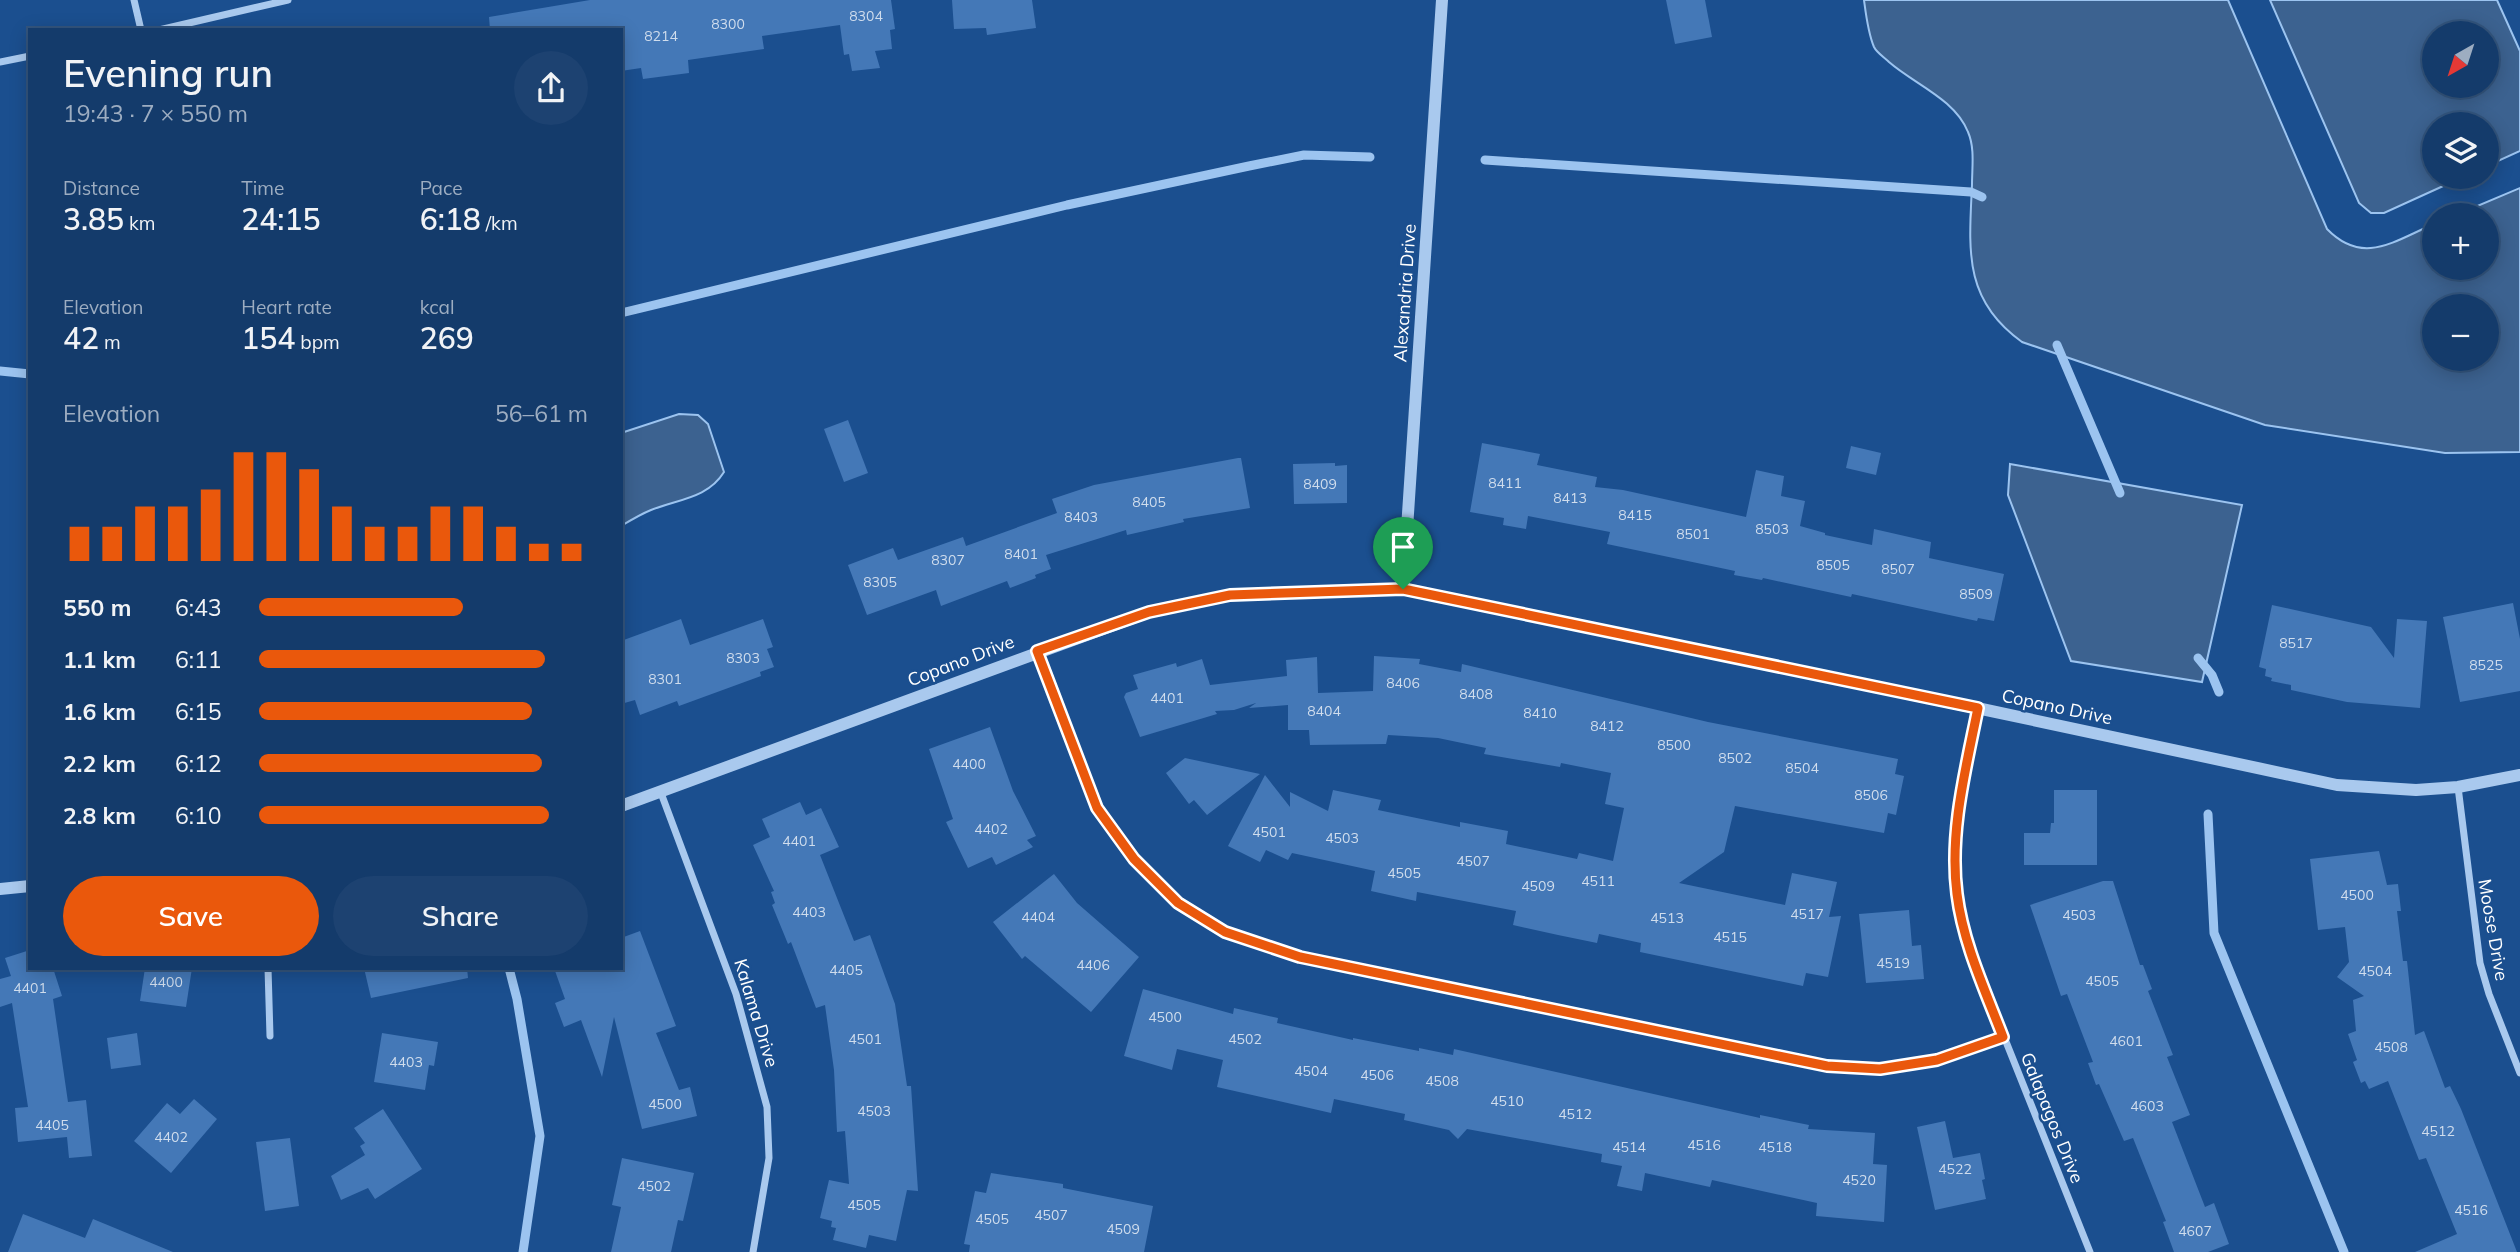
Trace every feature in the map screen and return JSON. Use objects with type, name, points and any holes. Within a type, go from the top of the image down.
[{"type":"street","points":[[134,0],[141,28]]},
{"type":"street","points":[[168,28],[288,0]]},
{"type":"street","name":"Alexandria Drive","points":[[1403,589],[1442,0]]},
{"type":"street","points":[[0,62],[28,56]]},
{"type":"street","name":"Copano Drive","points":[[623,805],[1149,612],[1230,595],[1403,589],[2337,785],[2416,790],[2458,787],[2520,775]]},
{"type":"street","points":[[1037,651],[1097,808],[1134,859],[1178,903],[1225,932],[1300,957],[1827,1066],[1880,1069],[1937,1060],[2003,1037]]},
{"type":"street","name":"Galapagos Drive","points":[[1978,708],[1956,826],[1957,894],[1971,954],[2090,1252]]},
{"type":"street","name":"Moose Drive","points":[[2458,787],[2480,962],[2489,994],[2520,1073]]},
{"type":"street","name":"Kalama Drive","points":[[661,793],[736,994],[767,1107],[769,1158],[753,1252]]},
{"type":"street","points":[[0,889],[28,886]]},
{"type":"street","points":[[268,970],[270,1036]]},
{"type":"water","points":[[1864,0],[2228,0],[2327,229],[2340,240],[2353,246],[2379,247],[2422,229],[2422,280],[2499,280],[2499,203],[2484,203],[2520,188],[2520,452],[2445,453],[2265,425],[2022,342],[2003,326],[1989,309],[1979,291],[1974,272],[1970,231],[1973,158],[1968,132],[1954,110],[1877,51],[1870,36]]},
{"type":"water","points":[[2270,0],[2497,0],[2520,51],[2520,151],[2499,161],[2499,112],[2422,112],[2422,189],[2437,189],[2384,213],[2371,213],[2359,203]]},
{"type":"water","points":[[679,414],[698,415],[708,424],[724,472],[701,493],[651,510],[623,525],[623,432]]},
{"type":"water","points":[[2010,464],[2242,505],[2202,682],[2071,661],[2008,495]]},
{"type":"building","points":[[590,0],[891,0],[895,29],[890,30],[892,49],[875,51],[880,68],[852,71],[849,54],[844,55],[840,25],[762,36],[764,49],[688,60],[689,73],[643,79],[641,68],[623,71],[623,28],[490,28],[489,17]]},
{"type":"building","points":[[952,0],[1032,0],[1036,28],[987,35],[986,28],[954,29]]},
{"type":"building","points":[[1666,0],[1705,0],[1712,37],[1675,44]]},
{"type":"building","points":[[848,420],[868,473],[844,482],[824,429]]},
{"type":"building","points":[[1482,443],[1540,454],[1537,465],[1597,477],[1595,487],[1623,490],[1746,517],[1756,470],[1784,476],[1781,496],[1805,501],[1800,526],[1825,535],[1872,545],[1874,529],[1931,542],[1929,558],[2004,574],[1994,621],[1978,618],[1977,621],[1852,594],[1851,597],[1763,578],[1734,575],[1735,571],[1607,544],[1610,532],[1528,516],[1526,529],[1503,525],[1504,518],[1470,512]]},
{"type":"building","points":[[1851,446],[1881,453],[1876,475],[1846,468]]},
{"type":"building","points":[[1241,458],[1250,508],[1183,519],[1184,522],[1127,535],[1126,530],[1046,555],[1051,569],[1010,588],[1007,581],[941,606],[936,590],[867,615],[848,565],[893,548],[898,560],[963,537],[966,546],[1057,513],[1052,499],[1094,485]]},
{"type":"building","points":[[1335,463],[1335,466],[1347,465],[1347,503],[1294,504],[1293,464]]},
{"type":"building","points":[[2513,603],[2520,639],[2520,691],[2460,702],[2443,617]]},
{"type":"building","points":[[2272,605],[2371,627],[2394,658],[2397,619],[2427,621],[2420,708],[2347,702],[2291,690],[2291,685],[2271,681],[2272,678],[2265,676],[2266,669],[2259,667]]},
{"type":"building","points":[[681,619],[690,645],[763,619],[773,647],[767,649],[774,667],[760,672],[761,676],[679,706],[677,701],[640,715],[635,700],[623,703],[623,640]]},
{"type":"building","points":[[1374,656],[1420,659],[1419,664],[1461,672],[1462,664],[1708,722],[1898,759],[1895,774],[1904,776],[1896,815],[1888,813],[1884,833],[1735,806],[1724,852],[1679,883],[1785,905],[1792,873],[1837,882],[1829,917],[1841,916],[1828,977],[1806,973],[1803,986],[1640,952],[1641,943],[1599,934],[1597,943],[1558,935],[1513,925],[1516,911],[1417,892],[1416,901],[1371,891],[1375,871],[1292,853],[1288,860],[1266,850],[1260,862],[1228,846],[1265,775],[1290,807],[1290,792],[1328,811],[1333,790],[1381,800],[1378,810],[1460,827],[1460,822],[1508,831],[1506,844],[1577,859],[1579,853],[1613,861],[1624,808],[1605,804],[1611,773],[1561,763],[1560,767],[1484,754],[1486,748],[1438,738],[1388,735],[1386,744],[1310,745],[1309,730],[1288,730],[1288,705],[1249,708],[1256,703],[1234,710],[1215,711],[1217,714],[1140,737],[1124,697],[1126,693],[1138,689],[1133,675],[1176,663],[1177,667],[1202,659],[1210,685],[1287,676],[1286,660],[1317,657],[1318,693],[1373,691]]},
{"type":"building","points":[[990,727],[1013,791],[1036,836],[1027,840],[1033,847],[996,865],[992,857],[968,868],[946,822],[953,819],[929,749]]},
{"type":"building","points":[[1185,758],[1260,774],[1207,815],[1194,800],[1189,804],[1166,773]]},
{"type":"building","points":[[2054,790],[2097,790],[2097,865],[2024,865],[2024,833],[2050,833],[2051,823],[2054,823]]},
{"type":"building","points":[[800,802],[806,815],[821,808],[839,847],[820,855],[854,941],[870,935],[895,1004],[907,1086],[911,1086],[918,1191],[907,1190],[896,1241],[869,1235],[866,1248],[833,1240],[836,1228],[831,1227],[832,1221],[820,1218],[829,1180],[849,1184],[845,1131],[837,1132],[834,1070],[825,1005],[816,1008],[791,942],[788,944],[772,905],[775,903],[771,892],[774,891],[753,845],[770,837],[762,819]]},
{"type":"building","points":[[2379,851],[2387,885],[2398,884],[2401,911],[2397,911],[2403,961],[2407,961],[2415,1035],[2424,1031],[2445,1088],[2450,1086],[2461,1109],[2517,1252],[2415,1252],[2457,1234],[2426,1158],[2419,1160],[2388,1081],[2369,1089],[2365,1081],[2361,1083],[2353,1062],[2357,1060],[2348,1034],[2356,1031],[2353,1000],[2364,996],[2337,977],[2349,962],[2345,927],[2318,930],[2310,859]]},
{"type":"building","points":[[1054,874],[1077,903],[1139,957],[1091,1012],[1025,956],[1022,959],[993,922]]},
{"type":"building","points":[[2103,881],[2113,881],[2140,965],[2143,965],[2152,989],[2148,991],[2173,1055],[2167,1057],[2190,1115],[2172,1122],[2205,1207],[2214,1203],[2229,1244],[2208,1252],[2174,1252],[2163,1222],[2166,1221],[2133,1138],[2124,1141],[2099,1084],[2096,1085],[2088,1063],[2093,1062],[2067,994],[2061,996],[2030,905]]},
{"type":"building","points":[[1909,910],[1912,946],[1921,945],[1924,979],[1866,983],[1859,914]]},
{"type":"building","points":[[640,931],[676,1026],[656,1033],[679,1090],[690,1087],[697,1116],[642,1129],[614,1017],[602,1077],[581,1020],[564,1027],[555,1003],[565,999],[555,970],[623,970],[623,937]]},
{"type":"building","points":[[28,951],[28,970],[54,970],[62,996],[53,999],[68,1102],[86,1100],[92,1156],[69,1158],[67,1137],[18,1142],[15,1108],[28,1107],[12,1003],[0,1007],[0,979],[11,976],[5,958]]},
{"type":"building","points":[[145,970],[192,970],[186,1007],[140,1001]]},
{"type":"building","points":[[364,970],[467,970],[468,978],[371,998]]},
{"type":"building","points":[[1143,989],[1233,1014],[1234,1008],[1278,1018],[1277,1023],[1353,1040],[1453,1055],[1454,1049],[1760,1118],[1760,1115],[1809,1125],[1808,1129],[1875,1133],[1873,1164],[1887,1165],[1884,1222],[1816,1216],[1817,1203],[1712,1180],[1710,1187],[1645,1173],[1642,1191],[1617,1186],[1622,1166],[1601,1162],[1602,1154],[1467,1129],[1458,1139],[1449,1130],[1404,1120],[1405,1114],[1334,1099],[1331,1113],[1217,1087],[1223,1060],[1177,1049],[1172,1070],[1124,1056]]},
{"type":"building","points":[[137,1033],[141,1065],[111,1069],[107,1038]]},
{"type":"building","points":[[382,1033],[438,1042],[434,1066],[429,1065],[425,1090],[374,1082]]},
{"type":"building","points":[[194,1099],[217,1119],[171,1173],[134,1141],[167,1103],[180,1114]]},
{"type":"building","points":[[383,1109],[422,1169],[375,1199],[368,1188],[341,1200],[331,1176],[365,1155],[360,1146],[365,1143],[354,1128]]},
{"type":"building","points":[[1945,1121],[1953,1158],[1980,1153],[1986,1199],[1935,1210],[1917,1127]]},
{"type":"building","points":[[290,1138],[299,1206],[265,1211],[256,1142]]},
{"type":"building","points":[[622,1158],[694,1173],[683,1221],[678,1220],[671,1252],[611,1252],[621,1207],[612,1205]]},
{"type":"building","points":[[991,1173],[1063,1184],[1063,1188],[1153,1206],[1144,1252],[969,1252],[970,1245],[964,1244],[975,1191],[986,1193]]},
{"type":"building","points":[[23,1214],[85,1238],[93,1219],[173,1252],[8,1252]]},
{"type":"waterway","points":[[623,313],[1067,205],[1249,166],[1304,155],[1370,157]]},
{"type":"waterway","points":[[1485,160],[1971,192],[1982,197]]},
{"type":"waterway","points":[[2057,345],[2120,493]]},
{"type":"waterway","points":[[0,371],[28,374]]},
{"type":"waterway","points":[[2198,658],[2212,675],[2219,692]]},
{"type":"waterway","points":[[2208,814],[2214,933],[2344,1252]]},
{"type":"waterway","points":[[510,970],[517,999],[540,1136],[523,1252]]},
{"type":"route","points":[[1403,589],[1978,708],[1956,826],[1957,894],[1971,954],[2003,1037],[1937,1060],[1880,1069],[1827,1066],[1300,957],[1225,932],[1178,903],[1134,859],[1097,808],[1037,651],[1149,612],[1230,595],[1403,589]]}]
